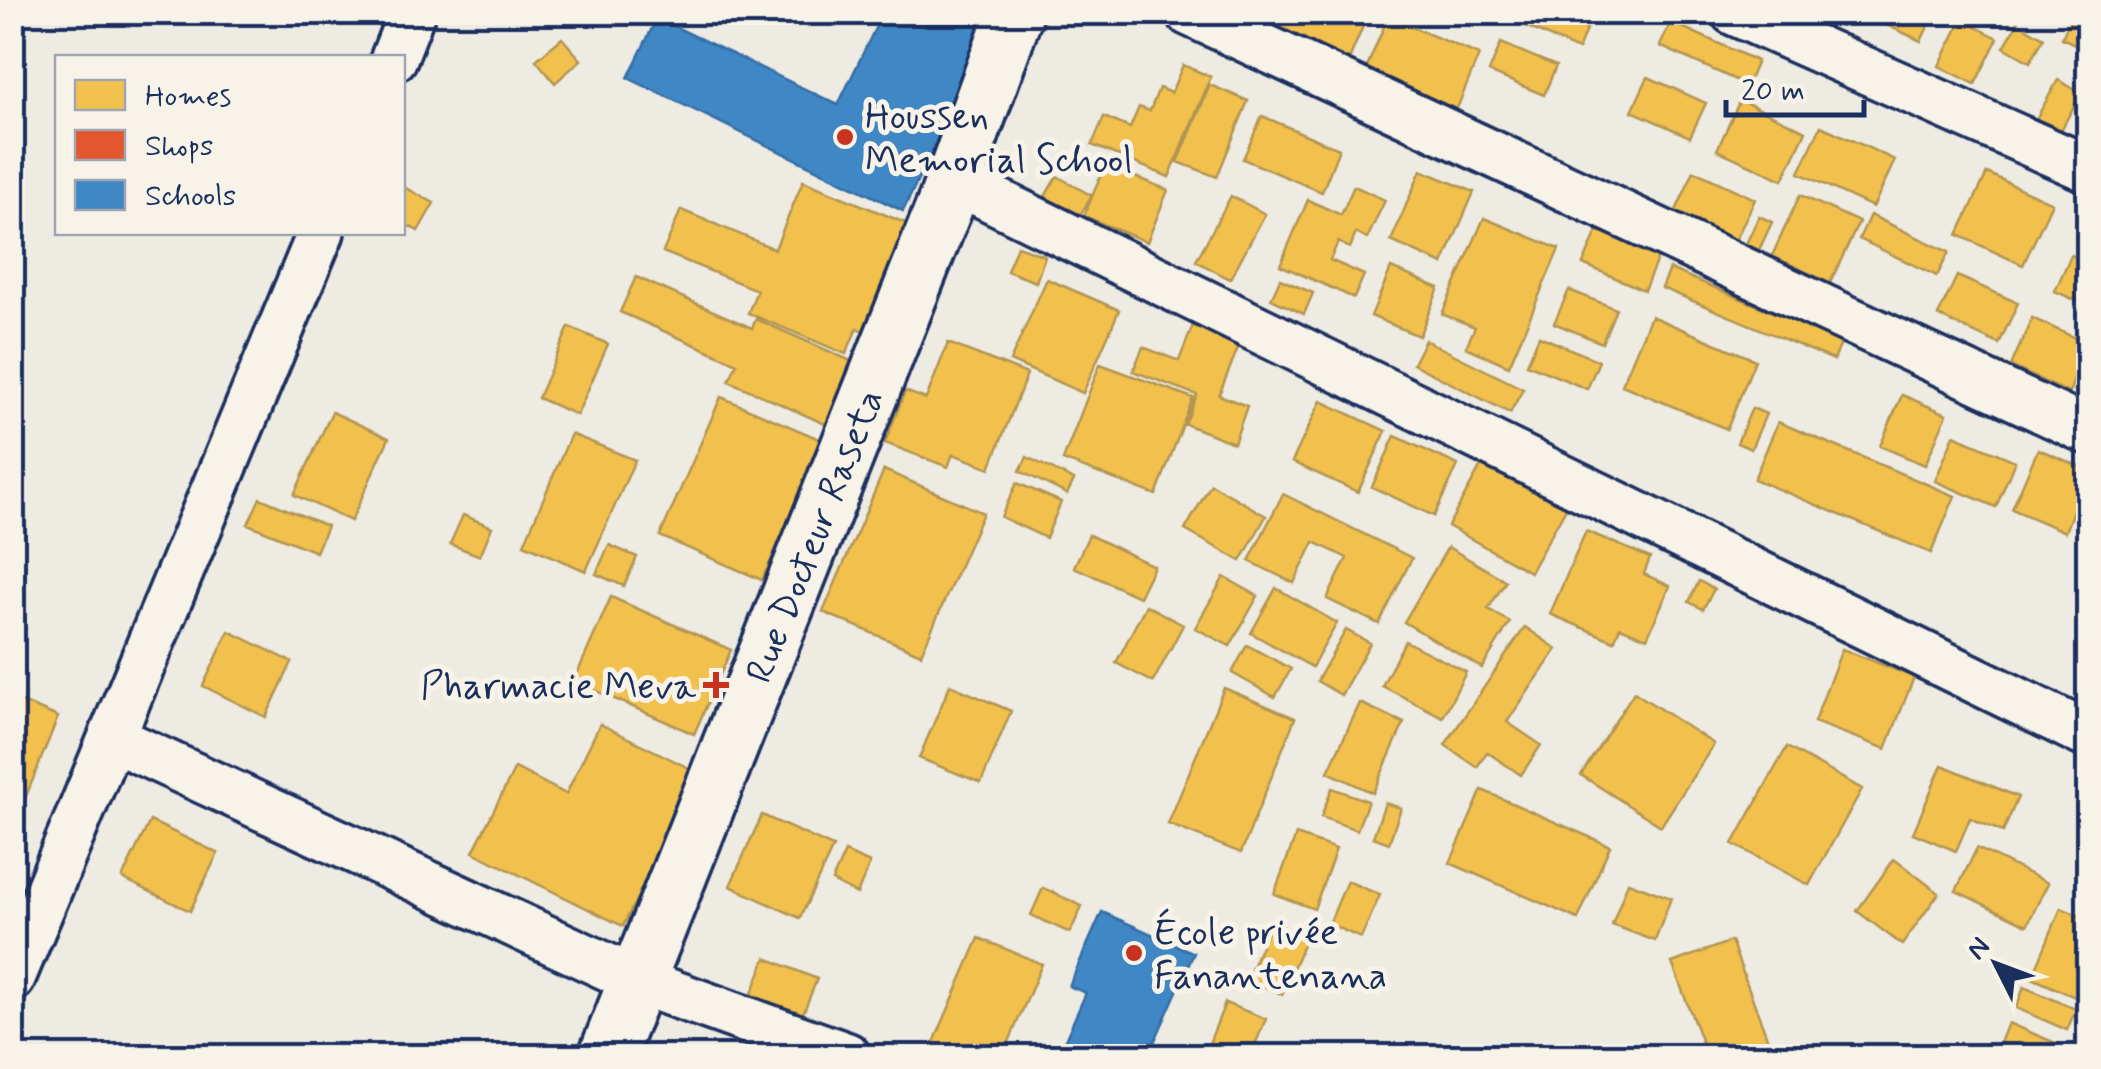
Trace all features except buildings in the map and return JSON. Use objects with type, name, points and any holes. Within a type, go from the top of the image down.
[{"type":"main road","name":"Rue Docteur Raseta","points":[[607,1056],[1016,12]]},
{"type":"street","points":[[395,55],[412,12]]},
{"type":"street","points":[[1188,12],[2088,432]]},
{"type":"street","points":[[1734,12],[2088,169]]},
{"type":"street","points":[[953,180],[2088,735]]},
{"type":"street","points":[[12,978],[320,235]]},
{"type":"street","points":[[112,738],[638,982],[847,1056]]},
{"type":"place","name":"Houssen Memorial School","points":[[845,137]]},
{"type":"place","name":"Pharmacie Meva","points":[[716,685]]},
{"type":"place","name":"École privée Fanantenana","points":[[1134,953]]}]
